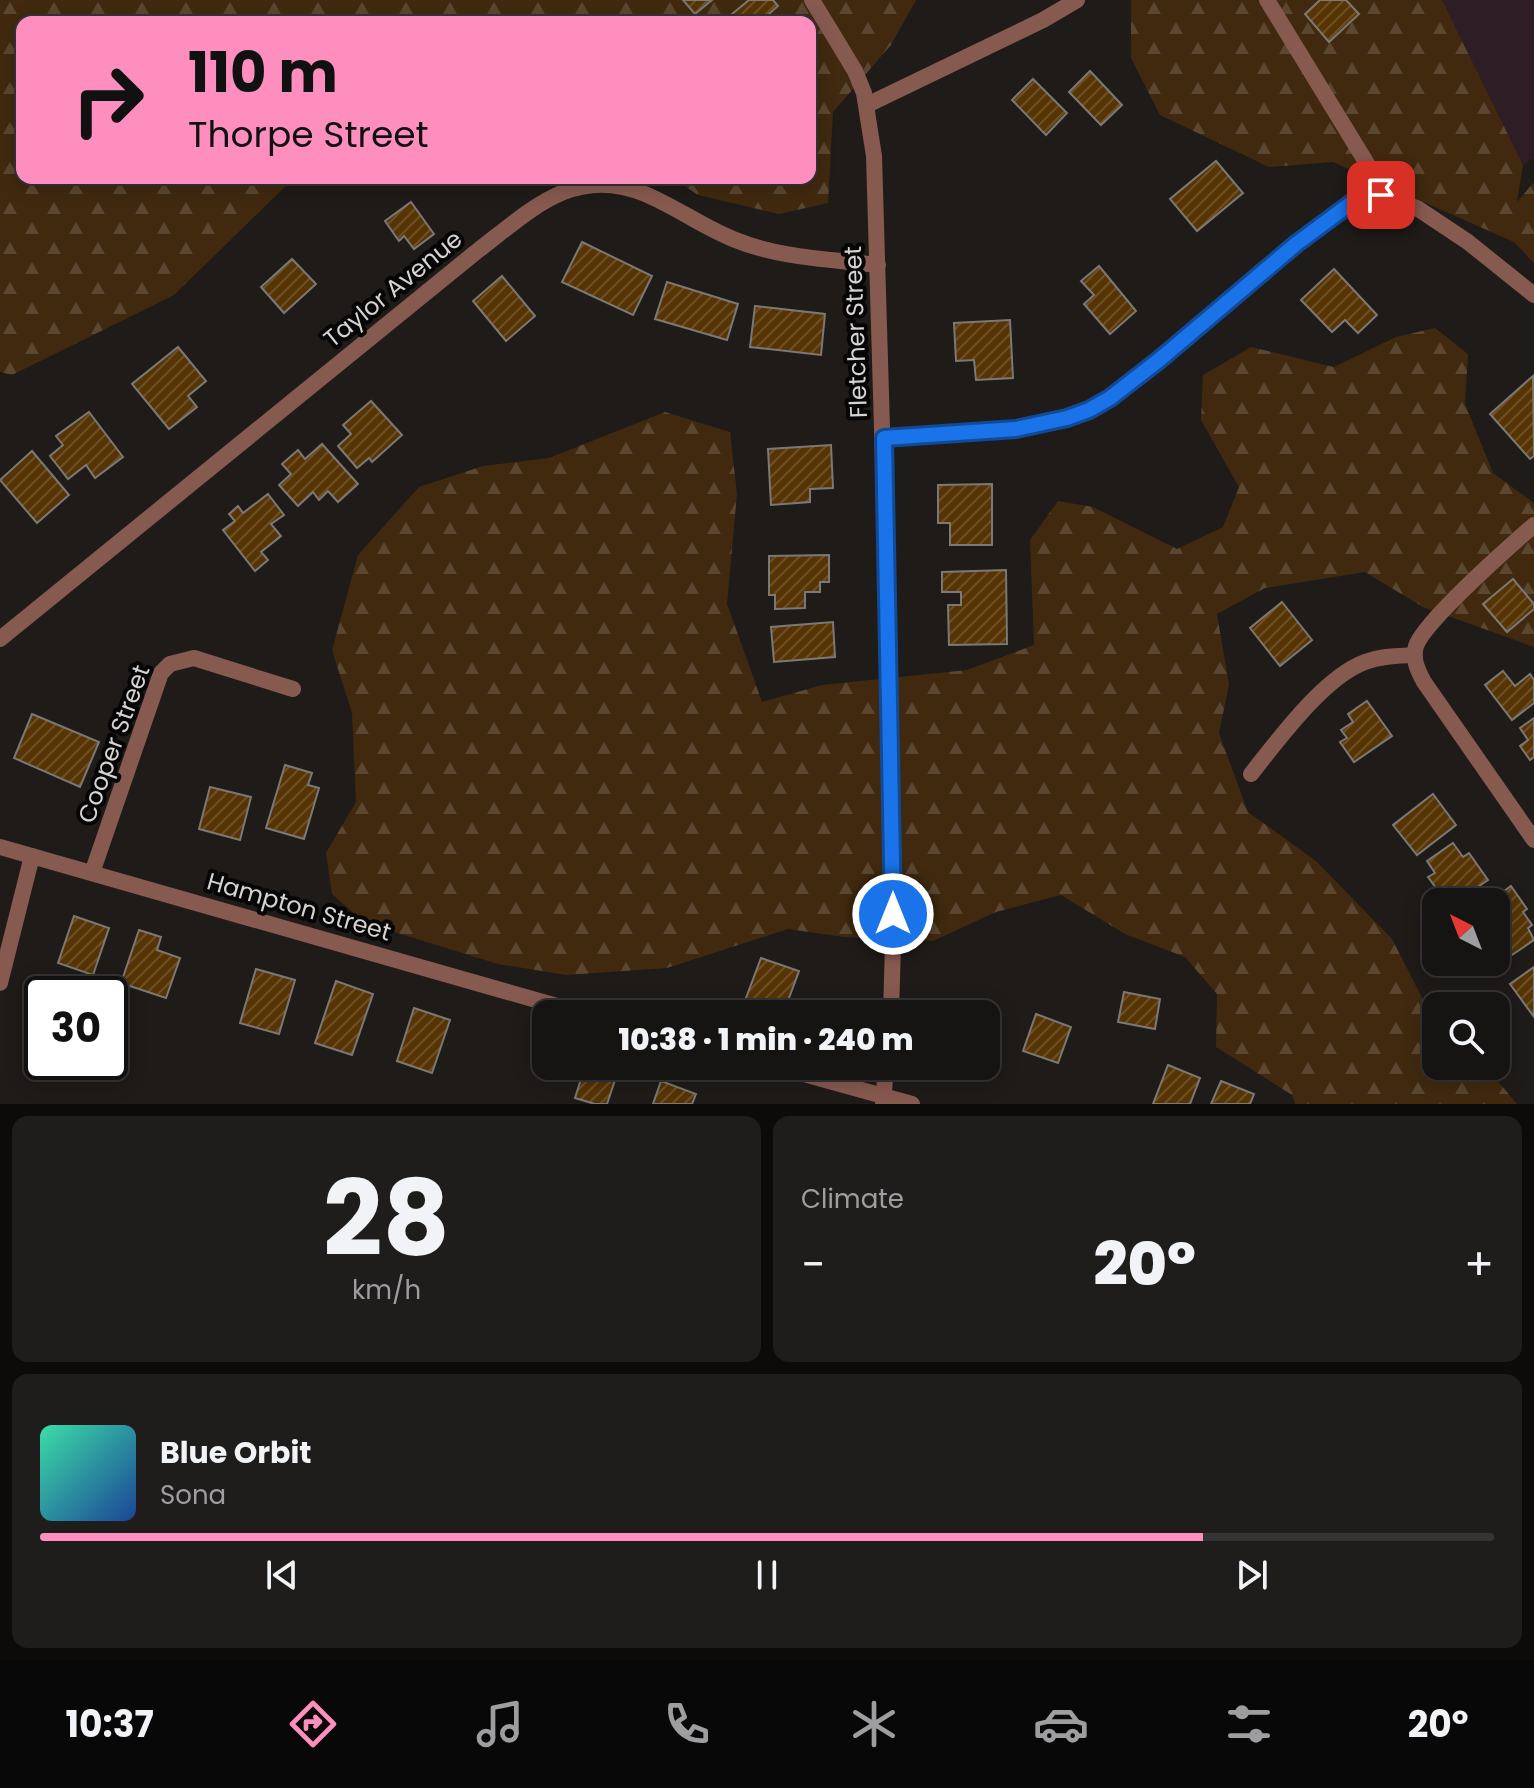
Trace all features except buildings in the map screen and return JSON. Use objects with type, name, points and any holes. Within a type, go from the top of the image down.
[{"type":"street","name":"Fletcher Street","points":[[812,0],[855,71],[867,105],[874,156],[892,784],[891,1000]]},
{"type":"street","points":[[867,105],[1043,20],[1077,0]]},
{"type":"street","points":[[1267,0],[1388,198]]},
{"type":"street","name":"Taylor Avenue","points":[[0,639],[476,252],[531,211],[569,189],[583,184],[611,184],[644,194],[731,239],[763,250],[878,265]]},
{"type":"street","points":[[884,438],[1016,429],[1089,410],[1110,398],[1159,360],[1296,244],[1354,201],[1381,195],[1417,208],[1468,242],[1534,295]]},
{"type":"street","points":[[1534,525],[1439,615],[1420,638],[1414,655],[1424,682],[1534,840]]},
{"type":"street","points":[[1251,774],[1289,726],[1330,685],[1362,663],[1385,656],[1414,655]]},
{"type":"street","name":"Cooper Street","points":[[92,873],[161,673],[170,664],[194,658],[293,689]]},
{"type":"street","name":"Hampton Street","points":[[0,847],[536,1000]]},
{"type":"street","points":[[0,983],[32,856]]},
{"type":"street","points":[[819,1080],[883,1100],[912,1104]]},
{"type":"street","points":[[883,1100],[885,1080]]},
{"type":"shaded area","points":[[1442,0],[1534,0],[1534,158],[1523,165]]},
{"type":"green space","points":[[0,0],[916,0],[891,45],[833,112],[828,203],[779,214],[698,195],[682,184],[816,184],[816,16],[16,16],[16,184],[288,184],[174,295],[12,375],[0,372]]},
{"type":"green space","points":[[1131,0],[1442,0],[1523,165],[1517,202],[1534,182],[1534,263],[1514,242],[1333,162],[1269,167],[1160,115],[1131,58]]},
{"type":"green space","points":[[1435,328],[1468,354],[1465,404],[1493,473],[1534,503],[1534,647],[1423,607],[1365,572],[1265,588],[1217,614],[1229,685],[1219,733],[1248,812],[1316,861],[1392,939],[1422,998],[1422,1080],[1497,1080],[1517,1104],[1295,1104],[1292,1095],[1216,1047],[1217,994],[1185,957],[1125,934],[1061,895],[996,912],[933,941],[844,937],[788,929],[667,968],[566,975],[498,964],[365,923],[332,894],[326,853],[356,802],[352,713],[332,650],[358,555],[419,487],[483,466],[549,458],[665,412],[730,432],[737,494],[727,604],[762,702],[822,685],[967,670],[1034,645],[1030,540],[1058,501],[1093,507],[1177,549],[1223,527],[1239,487],[1201,420],[1203,375],[1251,347],[1334,367],[1396,337]]},
{"type":"route","points":[[893,914],[884,438],[1016,429],[1089,410],[1110,398],[1159,360],[1296,244],[1354,201],[1381,195]]}]
